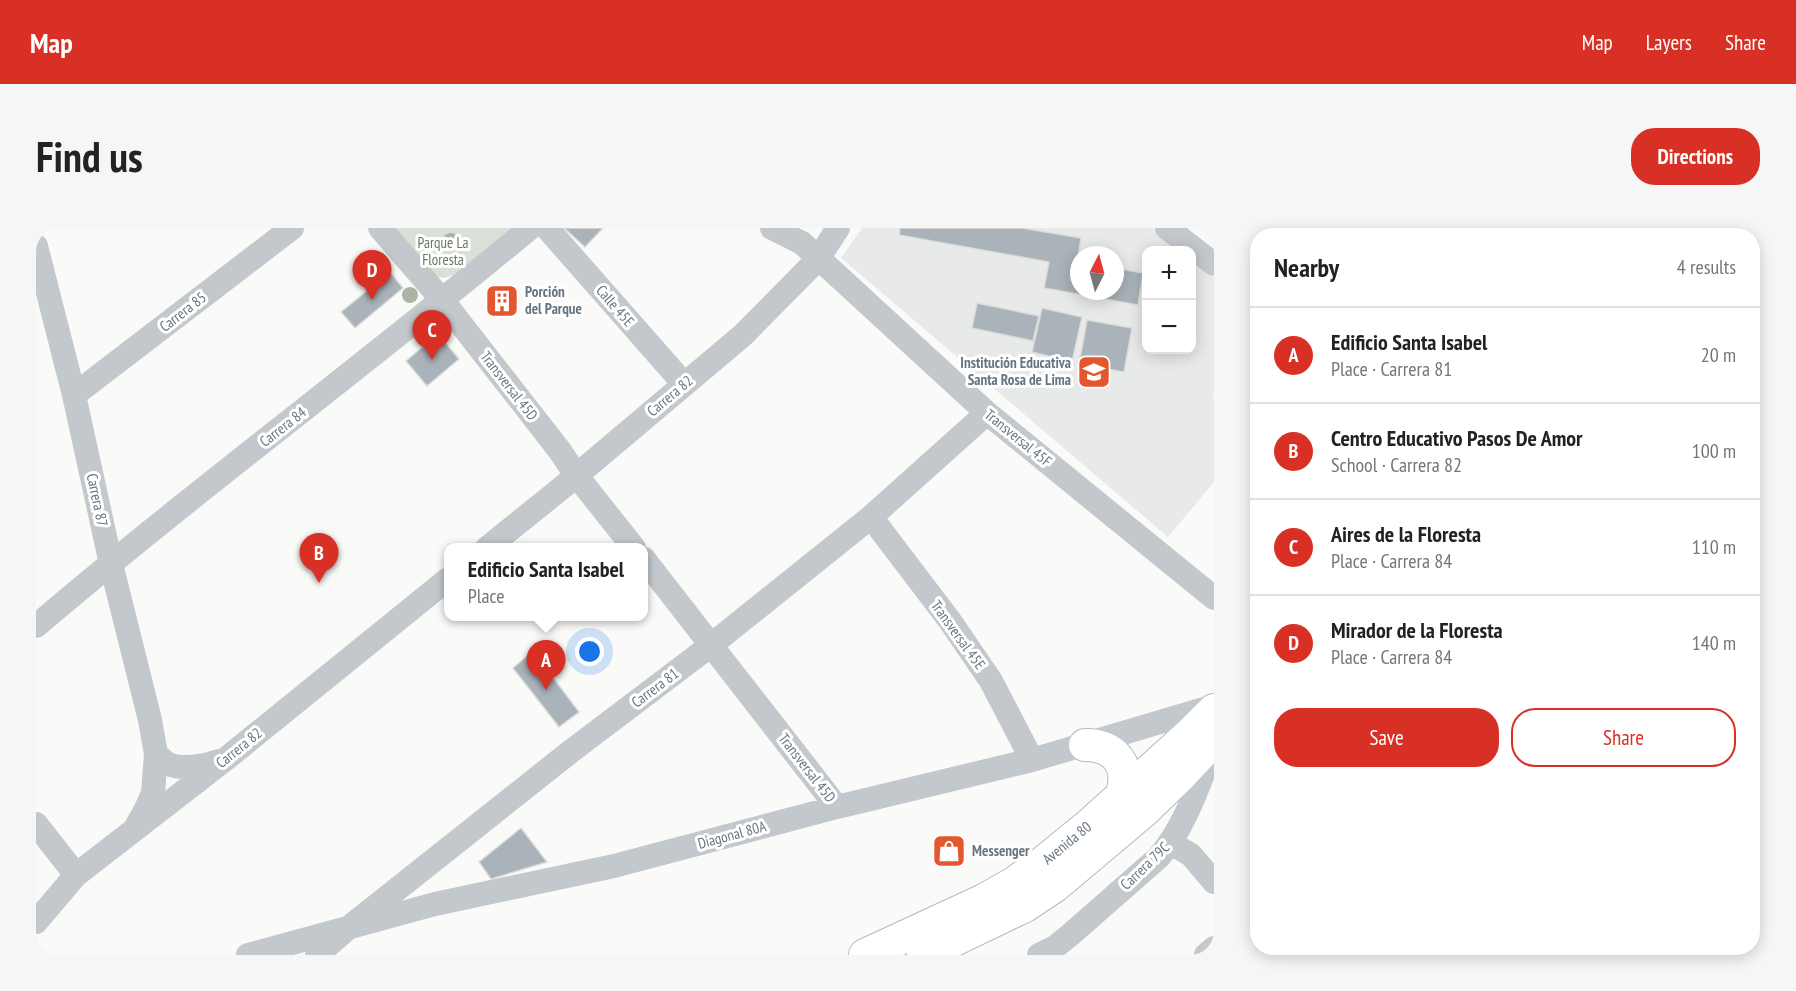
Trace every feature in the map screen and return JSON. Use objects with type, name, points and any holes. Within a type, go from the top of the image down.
[{"type":"main road","name":"Avenida 80","points":[[865,955],[1000,892],[1045,861],[1189,735],[1214,708]]},
{"type":"main road","name":"Avenida 80","points":[[923,955],[1025,906],[1055,886],[1144,811],[1214,740]]},
{"type":"main road","points":[[1085,745],[1096,745],[1116,755],[1125,775],[1125,786],[1121,796]]},
{"type":"street","name":"Carrera 85","points":[[74,395],[292,228]]},
{"type":"street","name":"Transversal 45D","points":[[380,228],[442,301],[630,543]]},
{"type":"street","name":"Carrera 84","points":[[36,626],[530,228]]},
{"type":"street","name":"Calle 45E","points":[[547,228],[684,384]]},
{"type":"street","name":"Transversal 45F","points":[[772,228],[802,243],[987,413],[1214,598]]},
{"type":"street","name":"Carrera 82","points":[[493,543],[743,335],[818,259],[838,228]]},
{"type":"street","points":[[1167,228],[1214,264]]},
{"type":"street","name":"Carrera 87","points":[[36,246],[74,395],[156,754],[153,793],[134,830]]},
{"type":"street","name":"Carrera 81","points":[[317,955],[570,752],[710,646],[871,517],[987,413]]},
{"type":"street","name":"Transversal 45E","points":[[871,517],[950,621],[991,681],[1032,760]]},
{"type":"street","name":"Transversal 45D","points":[[648,565],[837,807]]},
{"type":"street","name":"Carrera 82","points":[[36,922],[76,875],[226,758],[444,582]]},
{"type":"street","name":"Diagonal 80A","points":[[248,955],[435,904],[614,866],[837,807],[1032,760],[1214,708]]},
{"type":"street","name":"Carrera 79C","points":[[1051,952],[1159,857],[1171,843],[1183,823],[1214,747]]},
{"type":"street","points":[[156,754],[168,764],[190,767],[226,758]]},
{"type":"street","points":[[36,824],[76,875]]},
{"type":"street","points":[[1171,843],[1191,855],[1214,882]]},
{"type":"street","points":[[1206,955],[1214,948]]},
{"type":"shaded area","name":"Institución Educativa Santa Rosa de Lima","points":[[862,228],[1152,228],[1175,246],[1142,246],[1142,354],[1196,354],[1196,263],[1214,278],[1214,394],[1212,398],[1214,399],[1214,482],[1168,537],[841,258]]},
{"type":"green space","name":"Parque La Floresta","points":[[388,228],[511,228],[460,273],[444,278],[427,275]]},
{"type":"building","points":[[564,228],[603,228],[585,247]]},
{"type":"building","points":[[900,228],[1022,228],[1081,238],[1080,246],[1070,246],[1070,293],[1044,288],[1049,262],[899,235]]},
{"type":"building","points":[[1124,270],[1142,273],[1138,305],[1110,300],[1124,300]]},
{"type":"building","points":[[390,272],[403,288],[355,328],[341,312]]},
{"type":"building","name":"Porción del Parque","points":[[505,286],[518,302],[499,316],[487,300]]},
{"type":"building","points":[[977,303],[1039,316],[1033,341],[972,328]]},
{"type":"building","points":[[1042,308],[1082,317],[1072,362],[1032,352]]},
{"type":"building","points":[[1087,320],[1132,328],[1124,372],[1079,364]]},
{"type":"building","points":[[438,334],[459,359],[427,386],[406,361]]},
{"type":"building","points":[[533,651],[579,712],[559,727],[513,668]]},
{"type":"building","points":[[521,828],[547,862],[491,879],[479,862]]},
{"type":"place","name":"Mirador de la Floresta","points":[[372,300]]},
{"type":"place","name":"Porción del Parque","points":[[502,301]]},
{"type":"place","name":"Aires de la Floresta","points":[[432,360]]},
{"type":"place","name":"Institución Educativa Santa Rosa de Lima","points":[[1094,372]]},
{"type":"place","name":"Centro Educativo Pasos De Amor","points":[[319,583]]},
{"type":"place","name":"Edificio Santa Isabel","points":[[546,690]]},
{"type":"place","name":"Messenger","points":[[949,851]]}]
